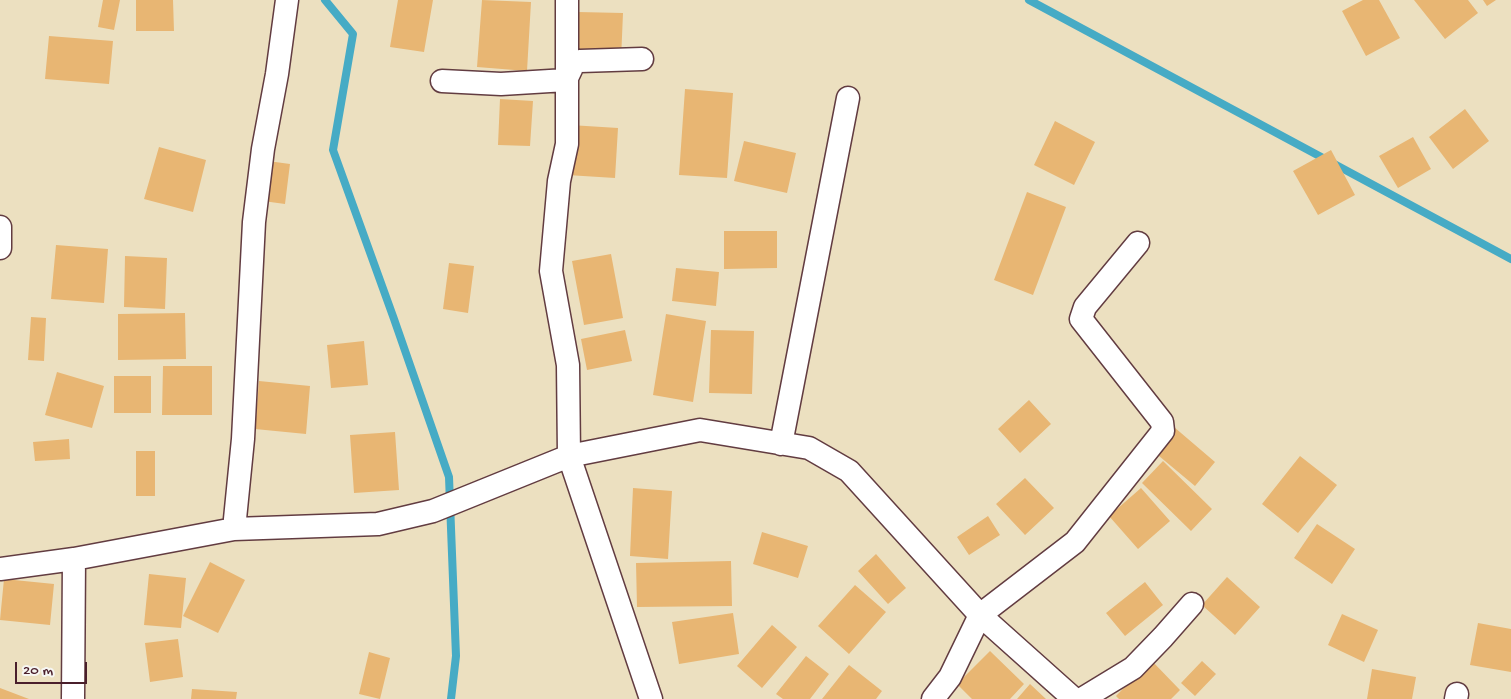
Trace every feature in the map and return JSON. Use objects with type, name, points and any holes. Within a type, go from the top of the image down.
[{"type":"street","points":[[234,529],[243,439],[254,222],[263,149],[277,74],[287,0]]},
{"type":"street","points":[[567,0],[567,144],[559,181],[551,271],[568,365],[569,456],[651,699]]},
{"type":"street","points":[[566,80],[574,63],[580,61],[642,59]]},
{"type":"street","points":[[442,81],[501,84],[566,80]]},
{"type":"street","points":[[781,444],[848,98]]},
{"type":"street","points":[[0,226],[0,248]]},
{"type":"street","points":[[933,699],[950,677],[980,615],[1075,542],[1163,431],[1162,422],[1081,318],[1085,307],[1138,243]]},
{"type":"street","points":[[0,569],[74,559],[234,529],[378,524],[433,511],[569,456],[700,430],[809,448],[849,471],[980,615],[1074,699]]},
{"type":"street","points":[[73,699],[74,559]]},
{"type":"street","points":[[1082,699],[1133,668],[1164,637],[1192,604]]},
{"type":"building","points":[[103,0],[120,0],[114,30],[98,27]]},
{"type":"building","points":[[136,0],[173,0],[174,31],[136,31]]},
{"type":"building","points":[[398,0],[433,0],[424,52],[390,47]]},
{"type":"building","points":[[482,0],[531,2],[527,71],[477,67]]},
{"type":"building","points":[[1363,0],[1379,0],[1400,38],[1366,56],[1342,11]]},
{"type":"building","points":[[1414,0],[1468,0],[1478,13],[1445,39]]},
{"type":"building","points":[[1483,0],[1496,0],[1487,6]]},
{"type":"building","points":[[578,12],[623,13],[621,60],[577,59]]},
{"type":"building","points":[[49,36],[113,41],[109,84],[45,79]]},
{"type":"building","points":[[685,89],[733,93],[727,178],[679,175]]},
{"type":"building","points":[[500,99],[533,101],[530,146],[498,145]]},
{"type":"building","points":[[1465,109],[1489,141],[1453,169],[1429,137]]},
{"type":"building","points":[[1055,121],[1095,142],[1074,185],[1034,165]]},
{"type":"building","points":[[570,125],[618,128],[615,178],[567,175]]},
{"type":"building","points":[[1413,137],[1431,169],[1398,188],[1379,156]]},
{"type":"building","points":[[744,141],[796,153],[787,193],[734,181]]},
{"type":"building","points":[[159,147],[206,160],[193,212],[144,199]]},
{"type":"building","points":[[1331,150],[1355,195],[1318,215],[1293,171]]},
{"type":"building","points":[[268,161],[290,164],[285,204],[263,201]]},
{"type":"building","points":[[1027,192],[1066,207],[1033,295],[994,280]]},
{"type":"building","points":[[724,231],[777,231],[777,268],[724,269]]},
{"type":"building","points":[[56,245],[108,249],[104,303],[51,299]]},
{"type":"building","points":[[611,254],[623,318],[584,325],[572,261]]},
{"type":"building","points":[[125,256],[167,258],[165,309],[124,307]]},
{"type":"building","points":[[449,263],[474,266],[468,313],[443,309]]},
{"type":"building","points":[[676,268],[719,272],[716,306],[672,301]]},
{"type":"building","points":[[185,313],[186,359],[118,360],[118,314]]},
{"type":"building","points":[[666,314],[706,321],[693,402],[653,395]]},
{"type":"building","points":[[31,317],[46,318],[44,361],[28,360]]},
{"type":"building","points":[[625,330],[632,361],[587,370],[581,339]]},
{"type":"building","points":[[711,330],[754,331],[752,394],[709,393]]},
{"type":"building","points":[[364,341],[368,385],[331,388],[327,345]]},
{"type":"building","points":[[163,366],[212,366],[212,415],[162,415]]},
{"type":"building","points":[[57,372],[104,386],[92,428],[45,415]]},
{"type":"building","points":[[114,376],[151,376],[151,413],[114,413]]},
{"type":"building","points":[[259,381],[310,386],[306,434],[255,429]]},
{"type":"building","points":[[1029,400],[1051,424],[1020,453],[998,429]]},
{"type":"building","points":[[1174,427],[1215,462],[1195,486],[1153,451]]},
{"type":"building","points":[[395,432],[399,490],[354,493],[350,435]]},
{"type":"building","points":[[69,439],[70,459],[35,461],[33,442]]},
{"type":"building","points":[[136,451],[155,451],[155,496],[136,496]]},
{"type":"building","points":[[1300,456],[1337,485],[1298,533],[1262,504]]},
{"type":"building","points":[[1163,461],[1212,509],[1191,531],[1142,483]]},
{"type":"building","points":[[1025,478],[1054,508],[1025,535],[996,504]]},
{"type":"building","points":[[633,488],[672,491],[668,559],[630,556]]},
{"type":"building","points":[[1141,488],[1170,521],[1138,549],[1109,516]]},
{"type":"building","points":[[988,516],[1000,535],[969,555],[957,537]]},
{"type":"building","points":[[1317,524],[1355,549],[1332,584],[1294,558]]},
{"type":"building","points":[[762,532],[808,546],[798,578],[753,564]]},
{"type":"building","points":[[876,554],[906,588],[888,604],[858,571]]},
{"type":"building","points":[[731,561],[732,606],[637,607],[636,563]]},
{"type":"building","points":[[210,562],[245,580],[218,633],[183,616]]},
{"type":"building","points":[[149,574],[186,578],[181,628],[144,625]]},
{"type":"building","points":[[1227,577],[1260,607],[1235,635],[1202,605]]},
{"type":"building","points":[[4,579],[54,584],[50,625],[0,620]]},
{"type":"building","points":[[1145,582],[1163,605],[1125,636],[1106,613]]},
{"type":"building","points":[[855,585],[886,612],[849,654],[818,626]]},
{"type":"building","points":[[733,613],[739,654],[679,664],[672,622]]},
{"type":"building","points":[[1342,614],[1378,630],[1364,662],[1328,645]]},
{"type":"building","points":[[1478,623],[1511,629],[1511,672],[1470,665]]},
{"type":"building","points":[[772,625],[797,647],[762,688],[737,666]]},
{"type":"building","points":[[178,639],[183,677],[150,682],[145,643]]},
{"type":"building","points":[[990,651],[1024,684],[1010,699],[972,699],[957,684]]},
{"type":"building","points":[[369,652],[390,658],[380,699],[359,694]]},
{"type":"building","points":[[806,656],[829,674],[810,699],[783,699],[776,694]]},
{"type":"building","points":[[1151,660],[1180,690],[1171,699],[1119,699],[1116,696]]},
{"type":"building","points":[[1202,661],[1216,674],[1195,696],[1181,683]]},
{"type":"building","points":[[849,665],[882,691],[876,699],[822,699]]},
{"type":"building","points":[[1372,669],[1416,677],[1412,699],[1367,699]]},
{"type":"building","points":[[1030,684],[1046,699],[1017,699]]},
{"type":"building","points":[[0,688],[29,699],[0,699]]},
{"type":"building","points":[[192,689],[237,692],[236,699],[191,699]]},
{"type":"waterway","points":[[325,0],[353,34],[333,150],[449,477],[456,656],[451,699]]},
{"type":"waterway","points":[[1029,0],[1511,259]]}]
